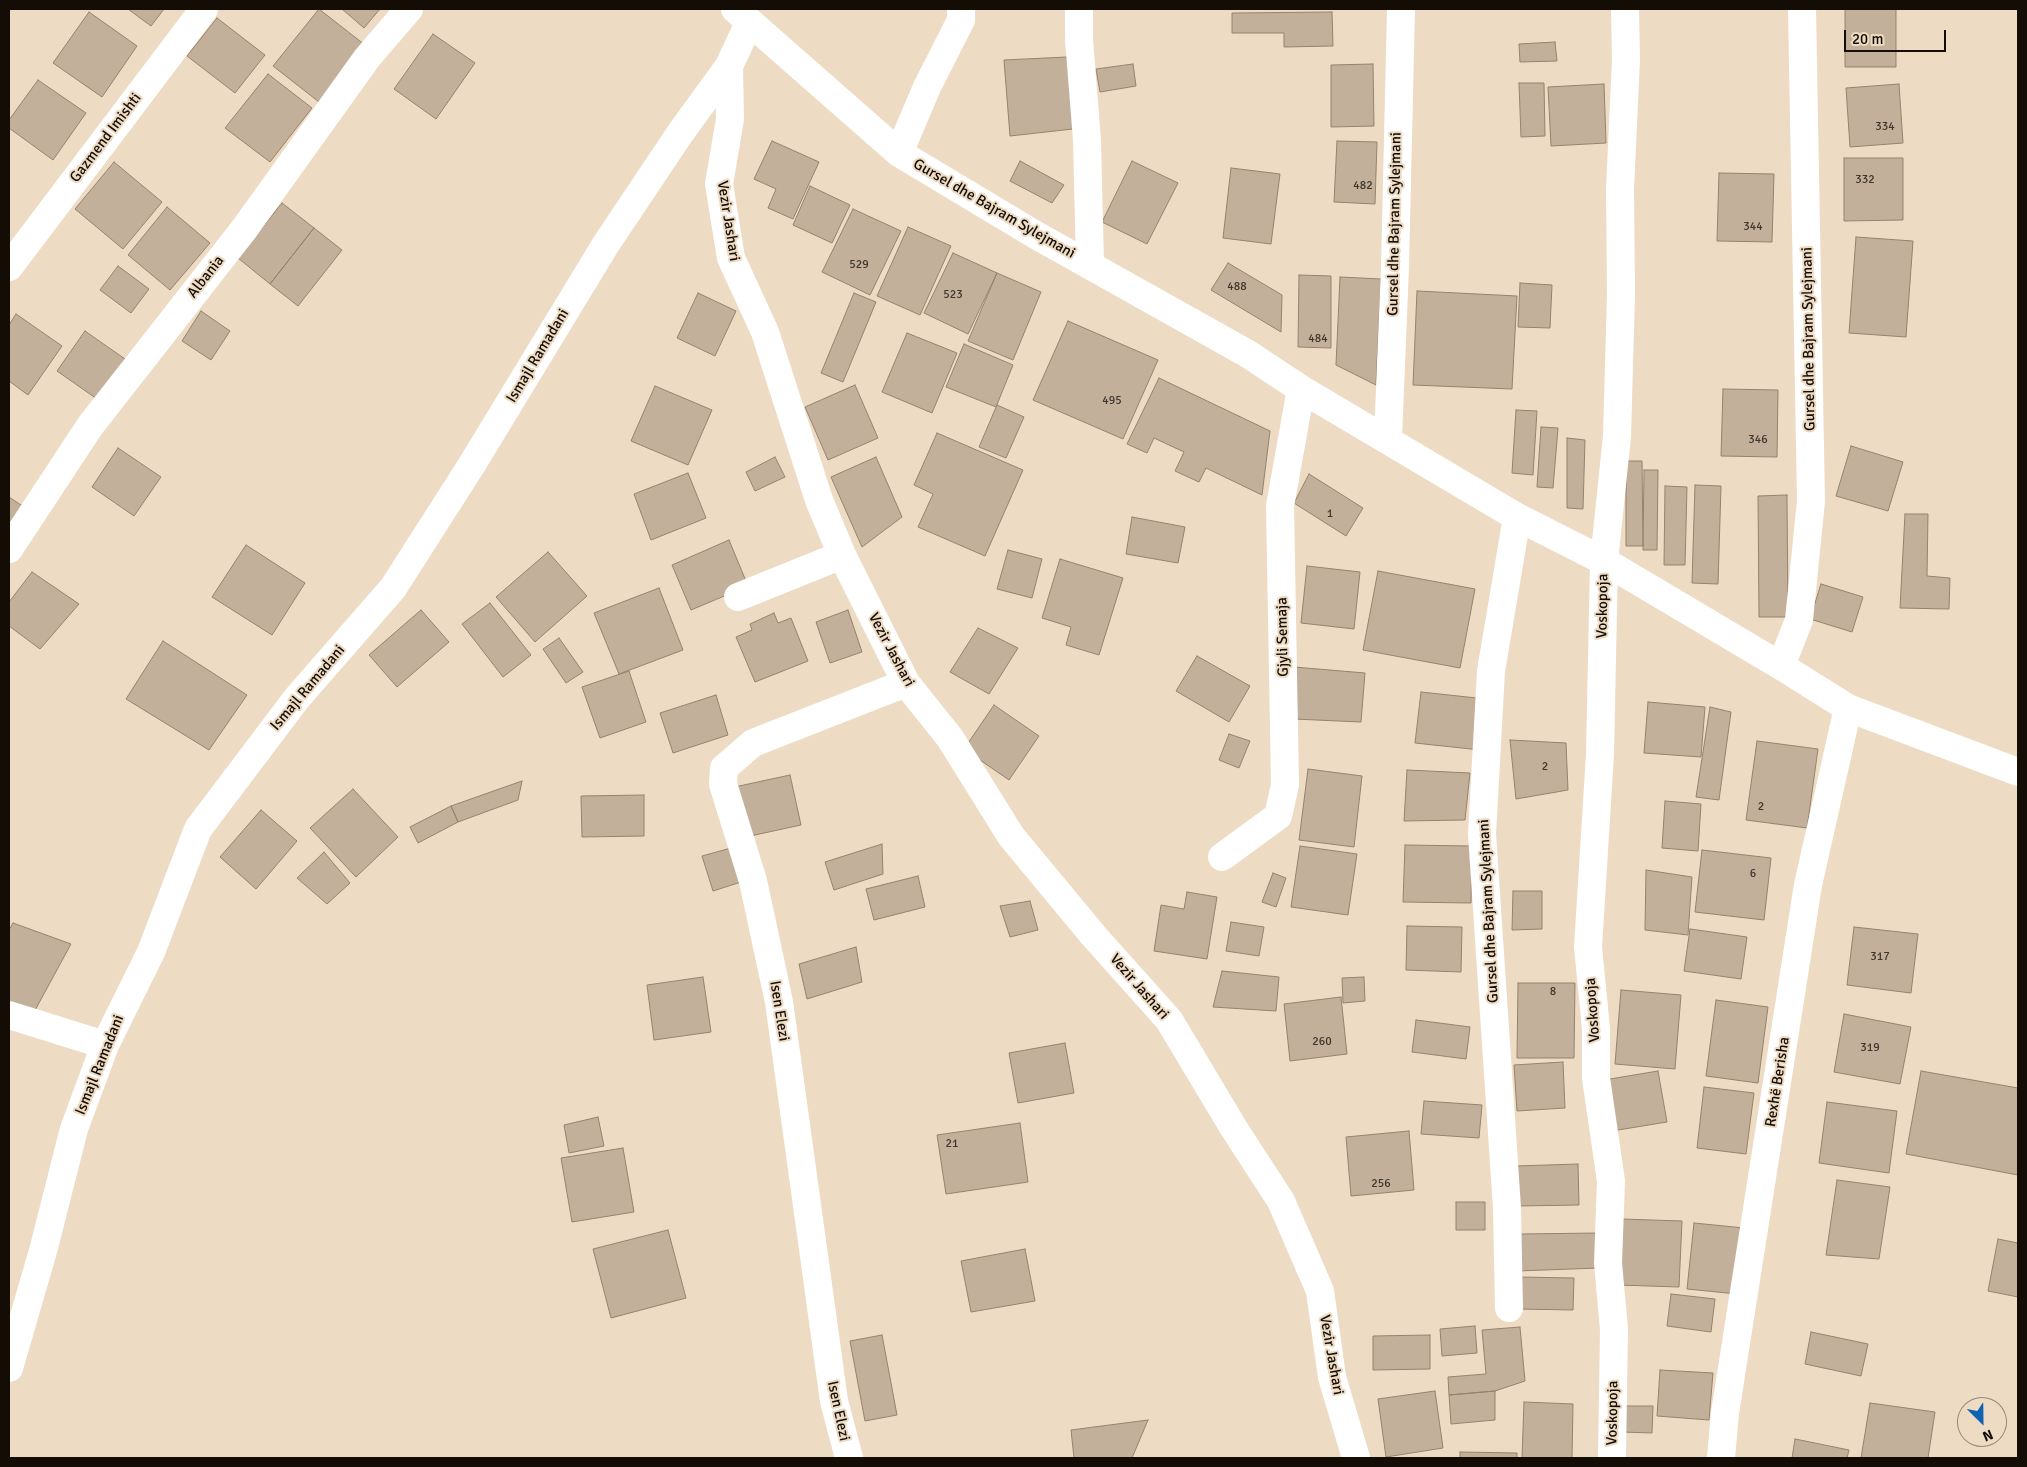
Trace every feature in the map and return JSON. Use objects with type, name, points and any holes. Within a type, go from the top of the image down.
[{"type":"street","name":"Gazmend Imishti","points":[[9,267],[204,9]]},
{"type":"street","name":"Albania","points":[[9,549],[90,426],[245,228],[367,58],[409,9]]},
{"type":"street","name":"Gursel dhe Bajram Sylejmani","points":[[899,153],[927,86],[961,20],[962,9]]},
{"type":"street","name":"Gursel dhe Bajram Sylejmani","points":[[1079,9],[1079,40],[1087,140],[1090,265]]},
{"type":"street","name":"Gursel dhe Bajram Sylejmani","points":[[1388,438],[1395,267],[1401,9]]},
{"type":"street","points":[[1604,561],[1617,436],[1621,294],[1620,189],[1626,60],[1625,9]]},
{"type":"street","name":"Gursel dhe Bajram Sylejmani","points":[[1781,666],[1799,620],[1811,501],[1802,9]]},
{"type":"street","name":"Gursel dhe Bajram Sylejmani","points":[[742,16],[899,153],[1034,234],[1248,354],[1302,389],[1518,516],[1604,561],[1848,708],[2018,772]]},
{"type":"street","name":"Vezir Jashari","points":[[742,16],[729,66],[730,119],[719,184],[731,258],[765,332],[819,500],[842,555],[906,683],[950,738],[1011,836],[1092,935],[1168,1020],[1281,1201],[1320,1291],[1332,1377],[1356,1458]]},
{"type":"street","name":"Ismajl Ramadani","points":[[9,1368],[43,1251],[74,1129],[105,1045],[151,952],[198,828],[297,698],[393,588],[471,466],[606,244],[681,132],[729,66]]},
{"type":"street","name":"Gjyli Semaja","points":[[1222,857],[1278,816],[1285,785],[1280,506],[1302,389]]},
{"type":"street","name":"Gursel dhe Bajram Sylejmani","points":[[1509,1308],[1507,1208],[1482,834],[1491,671],[1518,516]]},
{"type":"street","points":[[738,597],[842,555]]},
{"type":"street","name":"Voskopoja","points":[[1604,561],[1600,754],[1588,947],[1596,1029],[1596,1078],[1611,1181],[1608,1263],[1614,1329],[1612,1458]]},
{"type":"street","name":"Isen Elezi","points":[[849,1458],[834,1401],[779,1002],[753,881],[723,784],[724,768],[753,743],[906,683]]},
{"type":"street","name":"Rexhë Berisha","points":[[1721,1458],[1725,1413],[1808,885],[1848,708]]},
{"type":"street","points":[[9,1015],[105,1045]]},
{"type":"building","points":[[128,9],[164,9],[151,26]]},
{"type":"building","points":[[319,9],[365,45],[319,102],[273,66]]},
{"type":"building","points":[[342,9],[380,9],[364,28]]},
{"type":"building","points":[[1845,9],[1896,9],[1896,67],[1845,67]]},
{"type":"building","points":[[89,12],[137,46],[102,97],[53,63]]},
{"type":"building","points":[[1332,12],[1333,46],[1284,47],[1284,33],[1232,33],[1232,13]]},
{"type":"building","points":[[217,18],[265,55],[235,93],[187,56]]},
{"type":"building","points":[[433,34],[475,63],[436,119],[394,89]]},
{"type":"building","points":[[1555,42],[1557,61],[1520,62],[1519,44]]},
{"type":"building","points":[[1067,57],[1073,129],[1010,136],[1004,60]]},
{"type":"building","points":[[1133,64],[1136,86],[1100,92],[1096,69]]},
{"type":"building","points":[[1373,64],[1374,126],[1331,127],[1331,65]]},
{"type":"building","points":[[268,74],[312,108],[270,162],[225,128]]},
{"type":"building","points":[[38,80],[86,113],[53,160],[9,128],[9,120]]},
{"type":"building","points":[[1519,83],[1544,83],[1545,136],[1521,137]]},
{"type":"building","points":[[1604,84],[1606,143],[1551,146],[1548,87]]},
{"type":"building","points":[[1899,84],[1903,143],[1850,147],[1846,88]]},
{"type":"building","points":[[772,141],[819,162],[793,219],[768,208],[776,189],[754,179]]},
{"type":"building","points":[[1337,141],[1377,142],[1375,204],[1334,202]]},
{"type":"building","points":[[1844,158],[1903,158],[1903,220],[1844,221]]},
{"type":"building","points":[[1020,161],[1064,185],[1052,203],[1010,181]]},
{"type":"building","points":[[1132,161],[1178,183],[1147,244],[1102,222]]},
{"type":"building","points":[[114,162],[162,202],[123,249],[75,209]]},
{"type":"building","points":[[1231,168],[1280,174],[1271,244],[1223,238]]},
{"type":"building","points":[[1719,173],[1774,174],[1772,242],[1717,241]]},
{"type":"building","points":[[810,186],[850,205],[832,243],[793,225]]},
{"type":"building","points":[[282,203],[314,228],[270,284],[238,258]]},
{"type":"building","points":[[167,207],[210,243],[170,290],[128,255]]},
{"type":"building","points":[[853,209],[901,231],[870,295],[822,272]]},
{"type":"building","points":[[908,227],[951,246],[920,315],[877,296]]},
{"type":"building","points":[[314,228],[342,250],[298,306],[270,284]]},
{"type":"building","points":[[1856,237],[1913,241],[1906,337],[1849,333]]},
{"type":"building","points":[[953,253],[997,273],[968,334],[924,313]]},
{"type":"building","points":[[1228,263],[1282,295],[1281,332],[1211,290]]},
{"type":"building","points":[[118,266],[149,289],[131,313],[100,290]]},
{"type":"building","points":[[997,273],[1041,292],[1013,360],[968,341]]},
{"type":"building","points":[[1299,275],[1331,276],[1331,348],[1298,347]]},
{"type":"building","points":[[1340,277],[1381,279],[1376,385],[1336,365]]},
{"type":"building","points":[[1520,283],[1552,285],[1550,328],[1518,327]]},
{"type":"building","points":[[1417,291],[1517,296],[1512,389],[1413,385]]},
{"type":"building","points":[[698,293],[736,311],[715,356],[677,338]]},
{"type":"building","points":[[854,293],[876,302],[843,382],[821,373]]},
{"type":"building","points":[[201,311],[230,331],[211,360],[182,341]]},
{"type":"building","points":[[16,314],[62,346],[28,395],[9,381],[9,325]]},
{"type":"building","points":[[1068,321],[1158,360],[1123,439],[1033,400]]},
{"type":"building","points":[[85,331],[125,359],[97,399],[57,371]]},
{"type":"building","points":[[907,333],[957,353],[932,413],[882,392]]},
{"type":"building","points":[[964,344],[1013,365],[996,407],[946,387]]},
{"type":"building","points":[[1159,378],[1270,431],[1262,495],[1206,468],[1199,482],[1175,471],[1184,452],[1154,438],[1147,453],[1127,444]]},
{"type":"building","points":[[855,385],[878,438],[828,460],[805,407]]},
{"type":"building","points":[[655,386],[712,410],[688,465],[631,441]]},
{"type":"building","points":[[1723,389],[1778,390],[1777,457],[1721,456]]},
{"type":"building","points":[[997,405],[1024,417],[1006,458],[979,447]]},
{"type":"building","points":[[1516,410],[1537,411],[1533,475],[1512,473]]},
{"type":"building","points":[[1541,427],[1558,428],[1553,488],[1537,487]]},
{"type":"building","points":[[937,433],[1023,470],[985,556],[918,527],[933,494],[914,485]]},
{"type":"building","points":[[1567,438],[1585,440],[1583,509],[1567,508]]},
{"type":"building","points":[[1851,446],[1903,462],[1888,511],[1836,496]]},
{"type":"building","points":[[118,448],[161,477],[134,516],[92,487]]},
{"type":"building","points":[[775,457],[785,477],[755,491],[746,472]]},
{"type":"building","points":[[876,457],[902,517],[862,547],[831,477]]},
{"type":"building","points":[[1626,461],[1642,461],[1643,546],[1626,546]]},
{"type":"building","points":[[1644,470],[1658,470],[1657,550],[1643,550]]},
{"type":"building","points":[[688,473],[706,518],[651,540],[634,494]]},
{"type":"building","points":[[1309,474],[1363,508],[1346,536],[1294,503]]},
{"type":"building","points":[[1695,485],[1721,486],[1718,584],[1692,583]]},
{"type":"building","points":[[1665,486],[1687,487],[1685,565],[1664,565]]},
{"type":"building","points":[[1787,495],[1788,617],[1759,617],[1758,496]]},
{"type":"building","points":[[9,497],[24,507],[9,531]]},
{"type":"building","points":[[1905,514],[1928,514],[1927,576],[1950,578],[1949,609],[1900,608]]},
{"type":"building","points":[[1132,517],[1185,527],[1178,563],[1126,554]]},
{"type":"building","points":[[729,540],[748,586],[691,610],[672,565]]},
{"type":"building","points":[[246,545],[305,583],[272,635],[212,597]]},
{"type":"building","points":[[1008,550],[1042,559],[1032,598],[997,589]]},
{"type":"building","points":[[548,552],[587,596],[535,642],[496,597]]},
{"type":"building","points":[[1060,559],[1123,578],[1099,655],[1066,645],[1071,627],[1042,618]]},
{"type":"building","points":[[1307,566],[1360,572],[1354,629],[1301,623]]},
{"type":"building","points":[[1378,571],[1475,589],[1460,668],[1363,650]]},
{"type":"building","points":[[32,572],[79,604],[40,649],[9,626],[9,602]]},
{"type":"building","points":[[1821,584],[1863,597],[1852,632],[1810,619]]},
{"type":"building","points":[[659,588],[683,650],[619,674],[594,613]]},
{"type":"building","points":[[490,603],[531,655],[503,677],[462,624]]},
{"type":"building","points":[[421,610],[449,642],[397,687],[369,655]]},
{"type":"building","points":[[848,610],[862,652],[830,663],[816,622]]},
{"type":"building","points":[[774,613],[778,623],[791,618],[808,661],[755,682],[736,637],[752,630],[750,624]]},
{"type":"building","points":[[978,628],[1018,648],[989,694],[950,672]]},
{"type":"building","points":[[559,638],[583,672],[566,683],[543,649]]},
{"type":"building","points":[[163,641],[247,695],[209,750],[126,699]]},
{"type":"building","points":[[1197,656],[1250,686],[1229,722],[1176,691]]},
{"type":"building","points":[[1294,667],[1365,673],[1361,722],[1294,719]]},
{"type":"building","points":[[629,671],[646,722],[600,738],[582,687]]},
{"type":"building","points":[[1421,692],[1486,699],[1480,750],[1415,743]]},
{"type":"building","points":[[716,695],[728,735],[673,753],[660,713]]},
{"type":"building","points":[[1648,702],[1705,707],[1701,757],[1644,753]]},
{"type":"building","points":[[994,705],[1039,736],[1009,780],[964,749]]},
{"type":"building","points":[[1710,707],[1731,712],[1719,800],[1696,797]]},
{"type":"building","points":[[1229,734],[1250,741],[1239,768],[1219,760]]},
{"type":"building","points":[[1510,740],[1566,743],[1568,790],[1516,799]]},
{"type":"building","points":[[1757,741],[1818,749],[1807,828],[1746,820]]},
{"type":"building","points":[[1308,769],[1362,776],[1354,847],[1299,840]]},
{"type":"building","points":[[1407,770],[1470,773],[1465,820],[1404,821]]},
{"type":"building","points":[[790,775],[801,825],[741,838],[730,788]]},
{"type":"building","points":[[522,781],[518,800],[458,822],[451,806]]},
{"type":"building","points":[[353,789],[398,837],[356,877],[310,828]]},
{"type":"building","points":[[644,795],[644,836],[582,837],[581,796]]},
{"type":"building","points":[[1665,801],[1701,804],[1698,851],[1662,848]]},
{"type":"building","points":[[451,806],[458,822],[418,843],[410,827]]},
{"type":"building","points":[[261,810],[297,841],[256,889],[220,857]]},
{"type":"building","points":[[882,844],[883,874],[834,890],[825,862]]},
{"type":"building","points":[[1405,845],[1472,846],[1471,903],[1403,902]]},
{"type":"building","points":[[1300,846],[1357,854],[1348,915],[1291,907]]},
{"type":"building","points":[[731,848],[741,882],[713,891],[702,856]]},
{"type":"building","points":[[1702,850],[1771,858],[1764,920],[1695,912]]},
{"type":"building","points":[[324,852],[350,883],[327,904],[297,878]]},
{"type":"building","points":[[1646,870],[1692,877],[1688,935],[1645,930]]},
{"type":"building","points":[[1273,873],[1286,878],[1276,907],[1262,902]]},
{"type":"building","points":[[918,876],[925,907],[874,920],[866,889]]},
{"type":"building","points":[[1513,891],[1542,891],[1542,929],[1512,930]]},
{"type":"building","points":[[1187,892],[1217,897],[1207,959],[1154,951],[1161,905],[1184,909]]},
{"type":"building","points":[[1030,901],[1038,930],[1010,937],[1000,906]]},
{"type":"building","points":[[1231,922],[1264,927],[1259,956],[1226,951]]},
{"type":"building","points":[[13,923],[71,944],[33,1014],[9,1006],[9,930]]},
{"type":"building","points":[[1407,926],[1462,927],[1461,972],[1406,970]]},
{"type":"building","points":[[1854,927],[1918,934],[1911,993],[1847,985]]},
{"type":"building","points":[[1690,929],[1747,937],[1741,979],[1684,971]]},
{"type":"building","points":[[856,947],[862,982],[807,999],[799,964]]},
{"type":"building","points":[[1222,971],[1279,977],[1276,1011],[1213,1007]]},
{"type":"building","points":[[703,977],[711,1032],[654,1040],[647,985]]},
{"type":"building","points":[[1364,977],[1365,1001],[1343,1003],[1342,978]]},
{"type":"building","points":[[1518,983],[1575,983],[1574,1058],[1517,1058]]},
{"type":"building","points":[[1621,990],[1681,995],[1675,1069],[1615,1064]]},
{"type":"building","points":[[1341,997],[1347,1054],[1290,1061],[1284,1004]]},
{"type":"building","points":[[1716,1000],[1768,1007],[1758,1083],[1706,1076]]},
{"type":"building","points":[[1844,1014],[1911,1027],[1900,1084],[1834,1072]]},
{"type":"building","points":[[1416,1020],[1470,1027],[1466,1059],[1412,1052]]},
{"type":"building","points":[[1065,1043],[1074,1093],[1018,1103],[1009,1053]]},
{"type":"building","points":[[1563,1062],[1565,1108],[1517,1111],[1514,1065]]},
{"type":"building","points":[[1658,1071],[1667,1122],[1612,1131],[1604,1080]]},
{"type":"building","points":[[1921,1071],[2018,1088],[2018,1175],[1906,1154]]},
{"type":"building","points":[[1704,1087],[1754,1093],[1746,1154],[1697,1148]]},
{"type":"building","points":[[1424,1101],[1482,1105],[1479,1138],[1421,1134]]},
{"type":"building","points":[[1827,1102],[1897,1111],[1889,1173],[1819,1163]]},
{"type":"building","points":[[598,1117],[604,1146],[569,1153],[564,1125]]},
{"type":"building","points":[[1020,1123],[1028,1182],[946,1194],[937,1135]]},
{"type":"building","points":[[1409,1131],[1414,1190],[1351,1196],[1346,1137]]},
{"type":"building","points":[[623,1148],[634,1212],[572,1222],[561,1158]]},
{"type":"building","points":[[1578,1164],[1579,1205],[1518,1206],[1516,1166]]},
{"type":"building","points":[[1837,1180],[1890,1187],[1879,1259],[1826,1255]]},
{"type":"building","points":[[1456,1202],[1485,1202],[1485,1230],[1456,1230]]},
{"type":"building","points":[[1621,1219],[1682,1221],[1679,1287],[1618,1285]]},
{"type":"building","points":[[1694,1223],[1744,1228],[1737,1294],[1687,1289]]},
{"type":"building","points":[[668,1230],[686,1298],[611,1318],[593,1249]]},
{"type":"building","points":[[1600,1233],[1599,1268],[1517,1271],[1519,1234]]},
{"type":"building","points":[[1998,1239],[2018,1243],[2018,1297],[1988,1291]]},
{"type":"building","points":[[1025,1249],[1035,1301],[971,1312],[961,1261]]},
{"type":"building","points":[[1519,1277],[1574,1278],[1573,1310],[1518,1309]]},
{"type":"building","points":[[1671,1294],[1715,1299],[1711,1332],[1667,1326]]},
{"type":"building","points":[[1475,1326],[1477,1353],[1442,1356],[1440,1329]]},
{"type":"building","points":[[1520,1327],[1525,1381],[1495,1391],[1449,1395],[1448,1377],[1486,1374],[1482,1330]]},
{"type":"building","points":[[1811,1332],[1868,1344],[1861,1376],[1805,1364]]},
{"type":"building","points":[[882,1335],[897,1415],[865,1421],[850,1341]]},
{"type":"building","points":[[1430,1335],[1430,1369],[1373,1370],[1373,1336]]},
{"type":"building","points":[[1660,1370],[1713,1373],[1709,1420],[1657,1416]]},
{"type":"building","points":[[1435,1391],[1443,1448],[1386,1457],[1378,1399]]},
{"type":"building","points":[[1495,1391],[1495,1420],[1451,1424],[1449,1395]]},
{"type":"building","points":[[1524,1402],[1573,1404],[1572,1458],[1522,1458]]},
{"type":"building","points":[[1870,1403],[1935,1412],[1928,1458],[1861,1458]]},
{"type":"building","points":[[1622,1406],[1653,1406],[1652,1433],[1621,1432]]},
{"type":"building","points":[[1148,1420],[1132,1458],[1074,1458],[1071,1430]]},
{"type":"building","points":[[1795,1439],[1849,1450],[1847,1458],[1792,1458]]},
{"type":"building","points":[[1460,1452],[1517,1453],[1517,1458],[1460,1458]]}]
